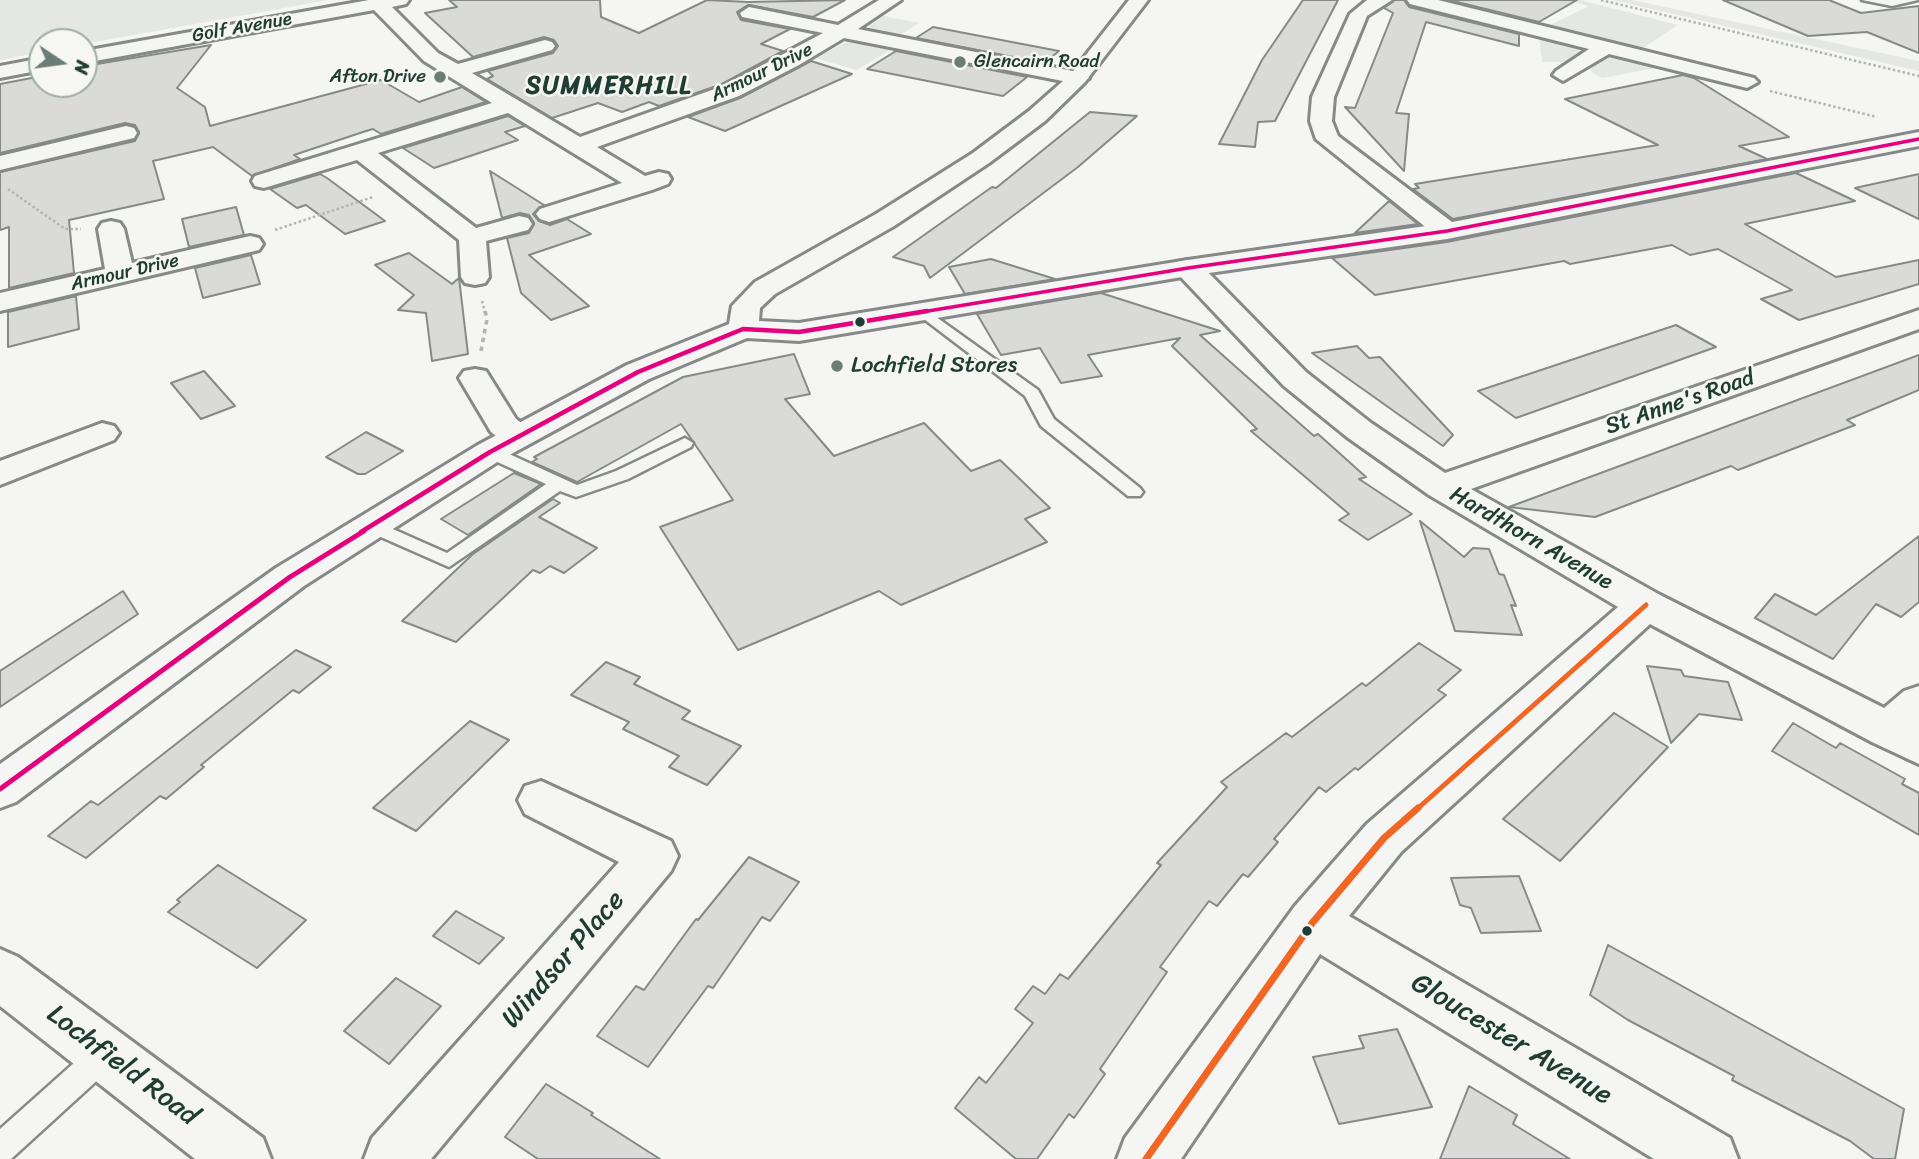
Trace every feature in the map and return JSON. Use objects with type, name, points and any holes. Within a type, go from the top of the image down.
[{"type":"street","name":"Golf Avenue","points":[[98,54],[400,0]]},
{"type":"street","name":"Armour Drive","points":[[580,145],[657,120],[731,91],[792,61],[892,0]]},
{"type":"street","points":[[743,329],[746,306],[765,288],[884,220],[981,158],[1037,116],[1078,78],[1139,0]]},
{"type":"street","points":[[1383,0],[1368,6],[1359,14],[1324,97],[1321,121],[1328,139],[1447,232]]},
{"type":"street","points":[[1416,0],[1747,82]]},
{"type":"street","points":[[378,4],[431,57],[453,72],[580,145],[652,182],[549,214]]},
{"type":"street","points":[[748,13],[1078,78]]},
{"type":"street","points":[[453,72],[545,46]]},
{"type":"street","points":[[1563,75],[1606,47]]},
{"type":"street","points":[[0,72],[28,67]]},
{"type":"street","points":[[264,181],[510,105]]},
{"type":"street","points":[[1,174],[126,132]]},
{"type":"street","points":[[0,789],[290,577],[503,444],[638,372],[743,329],[799,332],[1188,268],[1447,232],[1919,139]]},
{"type":"street","points":[[362,152],[472,237],[475,277]]},
{"type":"street","points":[[472,237],[519,224]]},
{"type":"street","points":[[111,229],[120,273]]},
{"type":"street","name":"Armour Drive","points":[[0,302],[250,244]]},
{"type":"street","name":"Hardthorn Avenue","points":[[1188,268],[1295,379],[1359,430],[1441,487],[1646,605],[1903,738]]},
{"type":"street","name":"St Anne's Road","points":[[1441,487],[1919,319]]},
{"type":"street","points":[[475,378],[503,425],[503,444]]},
{"type":"street","points":[[0,474],[102,433]]},
{"type":"street","points":[[1146,1159],[1313,922],[1384,838],[1646,605]]},
{"type":"street","points":[[1903,738],[1919,703]]},
{"type":"street","name":"Windsor Place","points":[[393,1159],[654,856],[541,800]]},
{"type":"street","name":"Gloucester Avenue","points":[[1313,922],[1709,1159]]},
{"type":"street","name":"Lochfield Road","points":[[0,974],[107,1053],[242,1159]]},
{"type":"lane","points":[[1867,0],[1892,3],[1913,0]]},
{"type":"lane","points":[[925,313],[1032,393],[1047,422],[1134,492]]},
{"type":"lane","points":[[503,444],[559,484],[576,491],[622,475],[685,443]]},
{"type":"lane","points":[[371,526],[449,561],[559,484]]},
{"type":"lane","points":[[0,1149],[107,1053]]},
{"type":"path","points":[[1601,0],[1919,76]]},
{"type":"path","points":[[1747,82],[1779,95],[1881,118]]},
{"type":"path","points":[[1,174],[23,202],[65,229],[111,229]]},
{"type":"path","points":[[250,244],[284,224],[406,186]]},
{"type":"path","points":[[475,277],[487,319],[475,378]]},
{"type":"shaded area","points":[[0,0],[328,0],[98,41],[98,28],[28,28],[28,55],[0,60]]},
{"type":"shaded area","points":[[1569,0],[1580,0],[1678,25],[1643,48],[1548,26],[1589,6]]},
{"type":"shaded area","points":[[1613,0],[1632,0],[1919,61],[1919,71]]},
{"type":"shaded area","points":[[883,16],[919,23],[897,37],[871,32],[869,26]]},
{"type":"shaded area","points":[[1539,34],[1585,47],[1585,51],[1566,62],[1542,62]]},
{"type":"shaded area","points":[[847,42],[894,48],[857,70],[815,58]]},
{"type":"shaded area","points":[[1609,54],[1667,66],[1602,78],[1593,73],[1588,65]]},
{"type":"building","points":[[449,0],[600,0],[601,17],[639,33],[707,0],[845,0],[813,17],[748,5],[737,12],[741,20],[790,29],[761,44],[783,51],[722,84],[659,106],[649,102],[622,112],[598,103],[552,118],[487,79],[493,76],[488,71],[553,53],[558,46],[554,40],[544,37],[473,57],[425,13],[457,7]]},
{"type":"building","points":[[1303,0],[1338,0],[1275,121],[1258,122],[1255,147],[1219,144],[1262,60]]},
{"type":"building","points":[[1394,0],[1404,0],[1409,7],[1519,34],[1519,46],[1426,22],[1396,113],[1409,114],[1404,171],[1345,107],[1355,108],[1393,13],[1384,8]]},
{"type":"building","points":[[1449,0],[1577,0],[1539,22]]},
{"type":"building","points":[[1723,0],[1829,0],[1861,13],[1919,6],[1919,53],[1867,32],[1808,36]]},
{"type":"building","points":[[933,27],[1059,51],[1044,63],[916,38]]},
{"type":"building","points":[[211,45],[177,88],[205,107],[210,126],[381,80],[419,102],[462,87],[486,102],[381,134],[373,129],[366,131],[294,155],[300,159],[252,176],[213,147],[153,161],[164,199],[69,220],[74,273],[9,288],[9,227],[0,230],[0,172],[135,141],[139,132],[135,125],[125,123],[0,153],[0,84],[28,79],[28,98],[98,98],[98,64]]},
{"type":"building","points":[[896,51],[1027,77],[1003,96],[867,69]]},
{"type":"building","points":[[811,61],[852,74],[725,131],[688,117],[740,98]]},
{"type":"building","points":[[1683,75],[1694,78],[1789,137],[1739,146],[1767,159],[1453,219],[1413,189],[1419,188],[1415,184],[1658,145],[1565,99]]},
{"type":"building","points":[[1090,112],[1137,116],[1078,167],[930,278],[924,266],[893,257],[992,187],[996,188]]},
{"type":"building","points":[[508,116],[525,126],[505,132],[518,140],[434,168],[403,148]]},
{"type":"building","points":[[490,171],[544,205],[533,214],[539,221],[550,225],[567,219],[591,234],[529,255],[589,306],[551,320],[521,293],[507,238],[529,233],[534,223],[529,215],[520,213],[502,218]]},
{"type":"building","points":[[1796,173],[1855,201],[1745,224],[1836,277],[1919,260],[1919,284],[1799,320],[1761,299],[1792,290],[1718,249],[1690,255],[1672,245],[1570,264],[1564,261],[1375,295],[1332,258],[1447,242]]},
{"type":"building","points":[[320,174],[385,221],[345,234],[306,205],[297,208],[270,189]]},
{"type":"building","points":[[1919,174],[1919,219],[1855,188]]},
{"type":"building","points":[[1389,201],[1418,224],[1355,233]]},
{"type":"building","points":[[236,207],[244,235],[189,247],[182,219]]},
{"type":"building","points":[[409,253],[452,284],[459,278],[468,354],[432,361],[426,313],[398,310],[414,295],[375,265]]},
{"type":"building","points":[[251,255],[260,284],[203,298],[195,268]]},
{"type":"building","points":[[991,259],[1055,279],[965,294],[949,267]]},
{"type":"building","points":[[1101,293],[1220,331],[1200,335],[1314,436],[1318,434],[1366,477],[1359,479],[1412,514],[1368,540],[1339,520],[1349,514],[1251,431],[1257,429],[1172,346],[1180,338],[1088,355],[1102,376],[1061,383],[1040,348],[1001,355],[977,314]]},
{"type":"building","points":[[76,296],[79,329],[8,347],[8,312]]},
{"type":"building","points":[[1676,325],[1716,347],[1516,418],[1478,391]]},
{"type":"building","points":[[1357,346],[1369,358],[1380,357],[1453,435],[1443,446],[1312,353]]},
{"type":"building","points":[[794,354],[810,394],[785,399],[834,456],[924,423],[971,471],[1000,460],[1050,508],[1025,519],[1047,542],[901,605],[879,591],[738,650],[660,527],[733,500],[681,424],[577,482],[532,462],[537,459],[534,457],[683,377]]},
{"type":"building","points":[[1919,355],[1919,390],[1847,420],[1855,425],[1738,470],[1731,466],[1595,517],[1509,507]]},
{"type":"building","points":[[204,371],[235,406],[201,419],[171,383]]},
{"type":"building","points":[[366,432],[403,451],[365,474],[358,474],[326,457]]},
{"type":"building","points":[[514,473],[541,484],[468,535],[441,519]]},
{"type":"building","points":[[553,499],[560,503],[539,517],[597,548],[564,573],[550,566],[540,573],[533,570],[456,642],[402,621],[473,554]]},
{"type":"building","points":[[1420,521],[1464,557],[1473,548],[1489,549],[1499,574],[1504,575],[1516,606],[1511,605],[1522,635],[1455,631]]},
{"type":"building","points":[[1919,536],[1919,602],[1901,617],[1876,604],[1833,659],[1755,618],[1775,594],[1816,615]]},
{"type":"building","points":[[123,591],[138,614],[0,707],[0,671]]},
{"type":"building","points":[[1419,643],[1461,670],[1438,690],[1446,695],[1358,770],[1355,768],[1326,792],[1319,787],[1274,839],[1278,842],[1248,877],[1243,874],[1217,906],[1209,901],[1160,967],[1167,972],[1100,1069],[1105,1074],[1074,1118],[1069,1114],[1037,1159],[1016,1159],[955,1108],[979,1077],[986,1083],[1033,1023],[1015,1009],[1033,986],[1045,994],[1060,974],[1068,979],[1161,865],[1157,863],[1227,787],[1221,782],[1286,733],[1292,737],[1362,683],[1366,686]]},
{"type":"building","points":[[296,650],[331,667],[299,693],[293,690],[201,765],[204,767],[166,799],[160,796],[86,858],[48,836],[91,801],[98,805]]},
{"type":"building","points":[[606,662],[640,677],[634,684],[690,711],[682,719],[741,746],[707,785],[669,767],[679,756],[623,729],[629,722],[571,695]]},
{"type":"building","points":[[1647,666],[1681,670],[1684,676],[1728,682],[1742,720],[1699,714],[1671,743]]},
{"type":"building","points":[[1614,713],[1668,747],[1560,861],[1503,819]]},
{"type":"building","points":[[470,721],[509,740],[416,831],[373,808]]},
{"type":"building","points":[[1793,723],[1836,748],[1840,743],[1905,779],[1902,784],[1919,793],[1919,835],[1772,751]]},
{"type":"building","points":[[749,857],[799,882],[770,921],[762,917],[713,988],[708,986],[648,1067],[597,1036],[636,986],[644,990],[696,919],[698,920]]},
{"type":"building","points":[[218,865],[306,920],[257,968],[168,912],[180,902],[177,900]]},
{"type":"building","points":[[1519,876],[1541,931],[1481,933],[1471,908],[1460,905],[1451,878]]},
{"type":"building","points":[[456,911],[504,938],[479,964],[433,936]]},
{"type":"building","points":[[1608,945],[1904,1109],[1895,1159],[1874,1159],[1850,1141],[1732,1080],[1734,1076],[1628,1020],[1590,995]]},
{"type":"building","points":[[396,978],[441,1006],[389,1064],[344,1031]]},
{"type":"building","points":[[1397,1029],[1432,1107],[1339,1124],[1313,1057],[1364,1048],[1359,1036]]},
{"type":"building","points":[[546,1084],[660,1159],[538,1159],[505,1137]]},
{"type":"building","points":[[1469,1086],[1517,1115],[1513,1124],[1570,1159],[1440,1159]]},
{"type":"transit line","points":[[0,789],[290,577],[490,452],[638,372],[743,329],[799,332],[1188,268],[1447,231],[1919,139]]},
{"type":"transit line","points":[[1146,1159],[1313,922],[1384,838],[1646,605]]},
{"type":"place","name":"Glencairn Road","points":[[960,62]]},
{"type":"place","name":"Afton Drive","points":[[440,77]]},
{"type":"place","name":"Lochfield Stores","points":[[837,366]]},
{"type":"district","name":"SUMMERHILL","points":[[609,87]]}]
